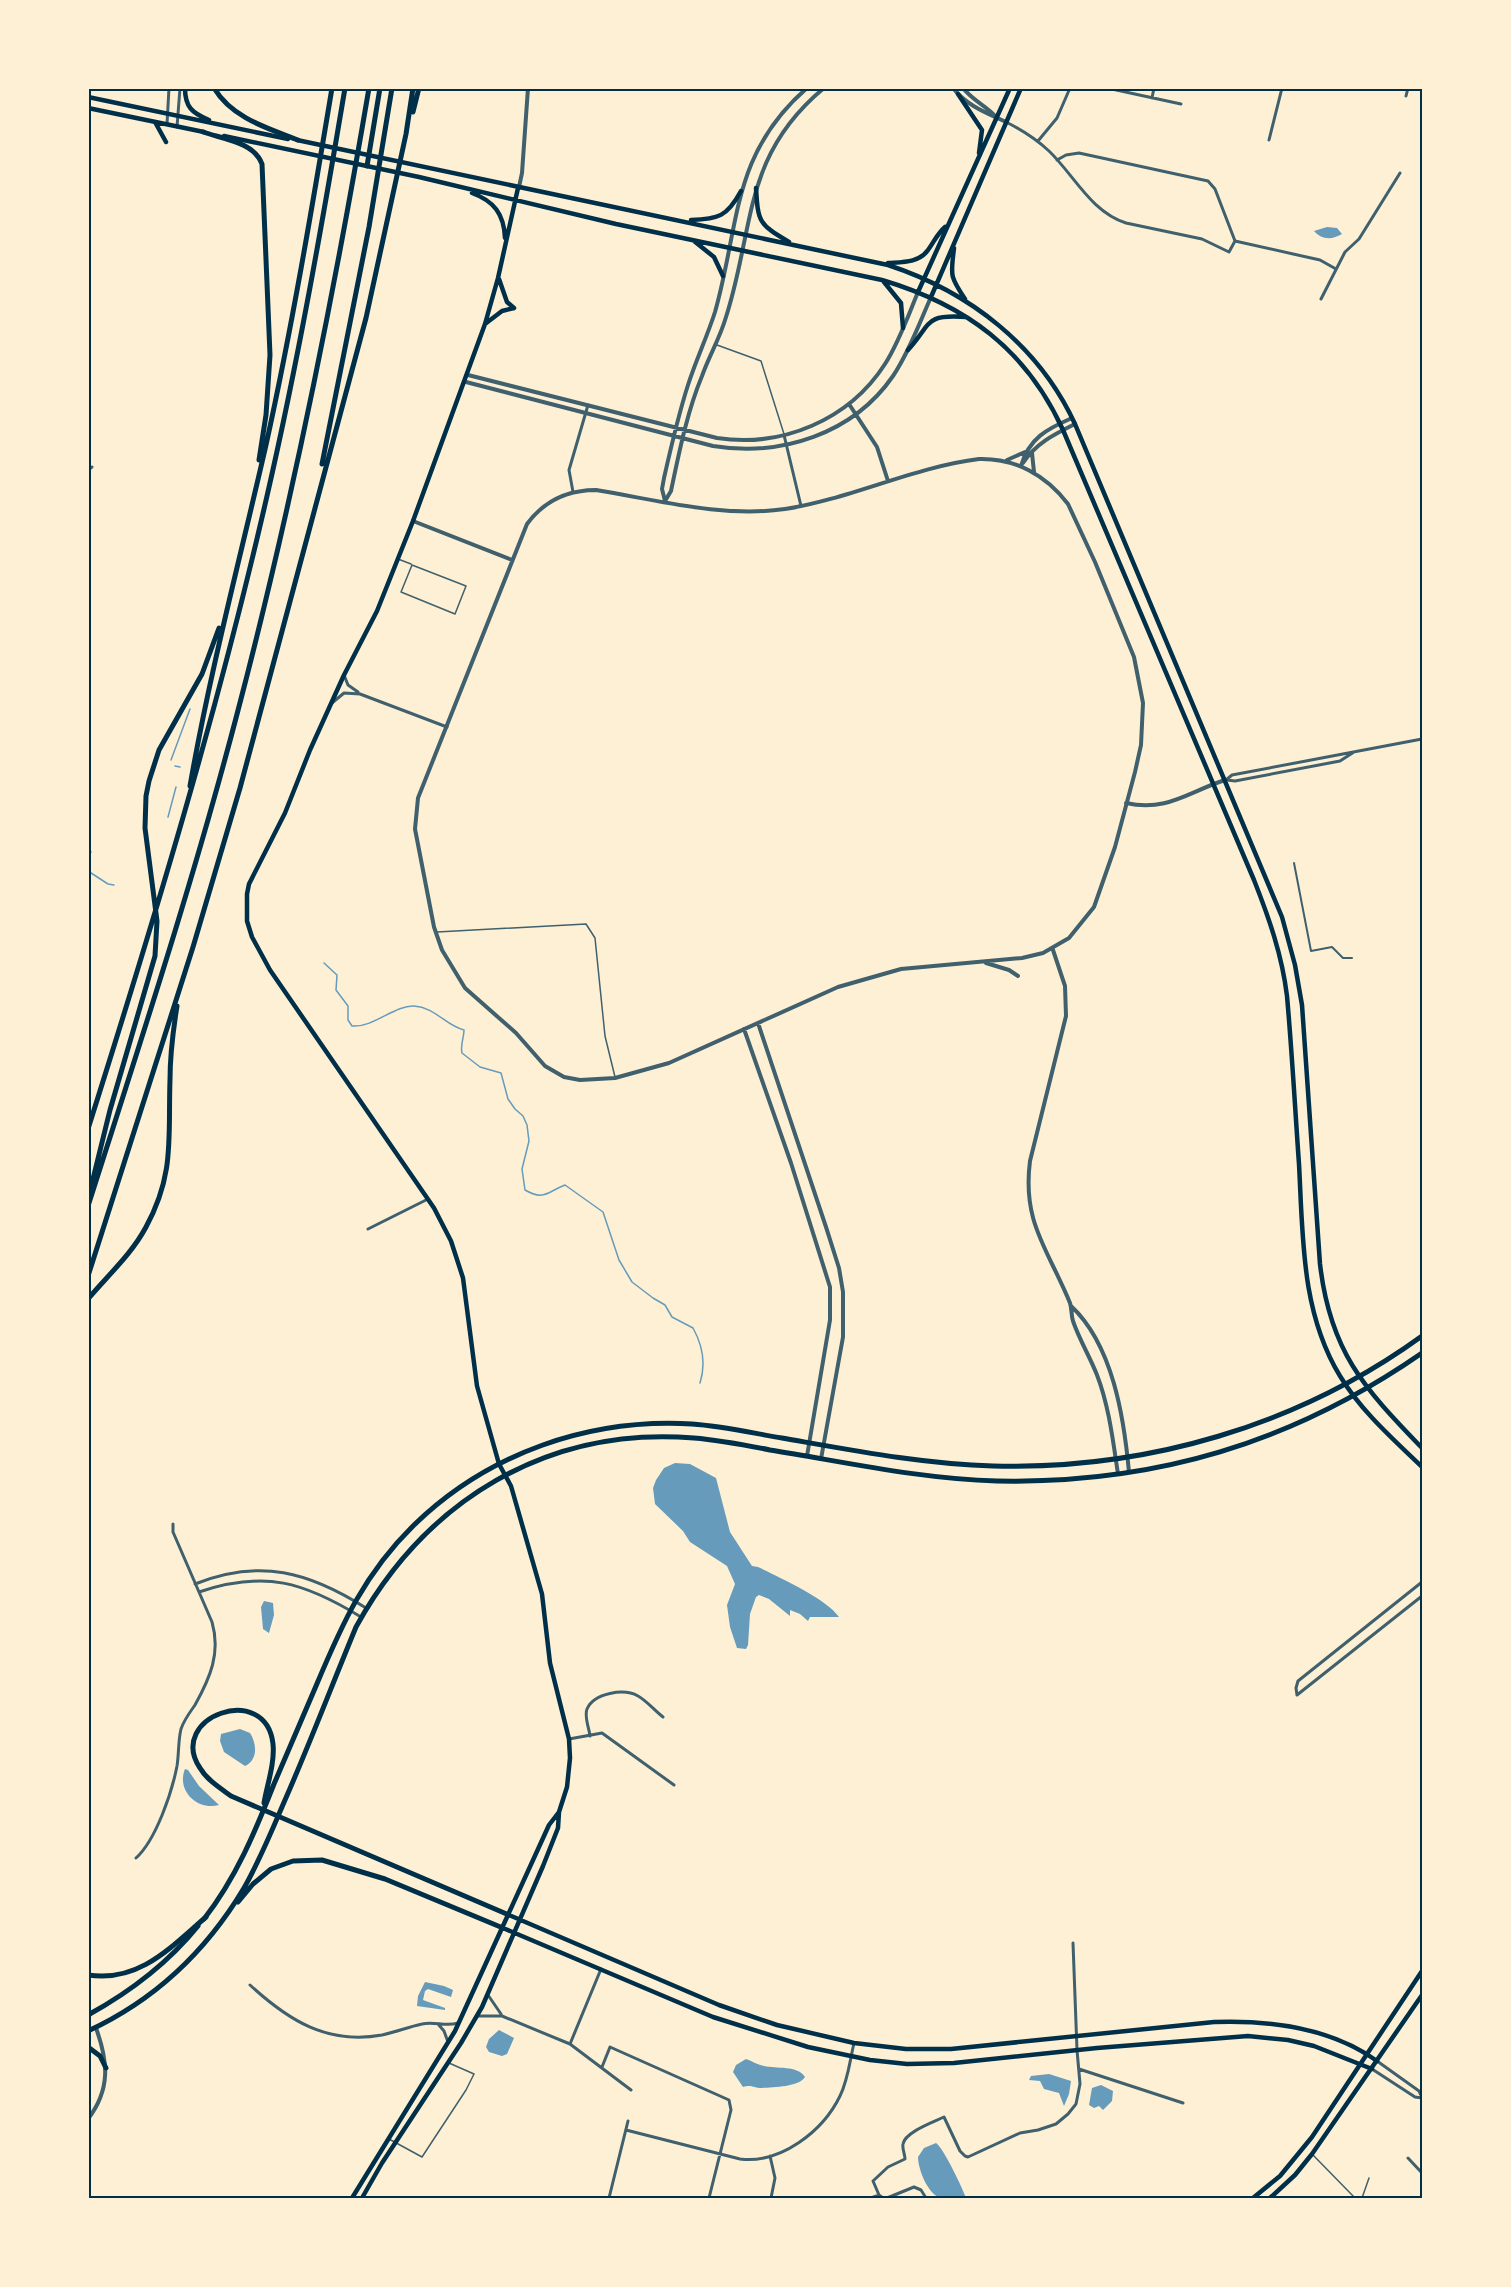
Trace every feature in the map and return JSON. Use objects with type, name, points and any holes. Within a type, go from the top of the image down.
[{"type":"highway","points":[[214,88],[232,110],[240,115],[298,140]]},
{"type":"highway","points":[[184,818],[205,700],[254,496],[292,315],[331,88]]},
{"type":"highway","points":[[88,1129],[184,818],[212,718],[268,495],[309,298],[345,88]]},
{"type":"highway","points":[[88,1206],[189,885],[236,719],[265,604],[316,382],[369,88]]},
{"type":"highway","points":[[367,166],[380,88]]},
{"type":"highway","points":[[313,510],[369,227],[392,88]]},
{"type":"highway","points":[[406,134],[413,88]]},
{"type":"highway","points":[[88,1276],[180,987],[240,788],[366,318],[406,134],[419,88]]},
{"type":"highway","points":[[203,132],[251,149],[260,159],[263,173],[270,378],[254,496]]},
{"type":"highway","points":[[88,1197],[110,1110],[155,956],[157,933],[145,828],[146,796],[154,765],[167,735],[202,674],[229,602]]},
{"type":"highway","points":[[88,1299],[131,1250],[146,1228],[166,1177],[170,1151],[171,1044],[180,987]]},
{"type":"highway","points":[[96,2028],[89,2014],[146,1977],[176,1951],[206,1917],[239,1866],[350,1610],[375,1570],[413,1526],[453,1492],[499,1464],[560,1439],[627,1425],[697,1425],[915,1459],[992,1466],[1059,1465],[1116,1460],[1188,1445],[1241,1430],[1305,1405],[1359,1377],[1422,1336]]},
{"type":"highway","points":[[216,1929],[243,1888],[262,1851],[366,1608],[388,1575],[433,1526],[461,1503],[504,1476],[560,1453],[609,1441],[640,1437],[705,1439],[933,1476],[984,1480],[1059,1480],[1118,1474],[1183,1463],[1243,1446],[1304,1421],[1353,1396],[1422,1353]]},
{"type":"highway","points":[[261,1816],[271,1767],[273,1744],[271,1735],[263,1722],[252,1714],[239,1709],[225,1710],[212,1716],[198,1731],[194,1745],[195,1758],[201,1771],[231,1796],[247,1804],[292,1823],[509,1915]]},
{"type":"highway","points":[[88,2031],[119,2017],[154,1993],[192,1958],[264,1874],[286,1863],[312,1859],[331,1861],[445,1902],[503,1928]]},
{"type":"highway","points":[[88,1975],[121,1975],[147,1965],[206,1917]]},
{"type":"highway","points":[[88,2047],[100,2056],[106,2068]]},
{"type":"main road","points":[[185,88],[186,102],[191,111],[219,125]]},
{"type":"main road","points":[[918,292],[1010,88]]},
{"type":"main road","points":[[931,297],[1021,88]]},
{"type":"main road","points":[[958,94],[982,130],[979,155]]},
{"type":"main road","points":[[88,97],[882,263],[925,278],[966,301],[1005,329],[1030,353],[1054,386],[1076,424],[1282,917],[1295,964],[1302,1005],[1322,1282],[1336,1332],[1359,1377],[1366,1388],[1422,1448]]},
{"type":"main road","points":[[88,108],[419,177],[515,201],[882,280],[931,297],[968,317],[999,342],[1025,369],[1045,396],[1060,423],[1254,880],[1272,929],[1283,969],[1288,1006],[1307,1285],[1320,1337],[1353,1396],[1422,1467]]},
{"type":"main road","points":[[155,122],[166,142]]},
{"type":"main road","points":[[450,185],[486,200],[497,209],[503,221],[505,246]]},
{"type":"main road","points":[[362,2199],[395,2142],[477,2016],[515,1933],[558,1828],[559,1812],[569,1773],[569,1739],[550,1663],[541,1588],[511,1486],[499,1464],[475,1377],[463,1278],[451,1241],[428,1199],[270,970],[252,937],[247,921],[247,894],[251,878],[285,813],[330,705],[376,611],[413,521],[466,382],[485,324],[518,188]]},
{"type":"main road","points":[[756,188],[757,212],[762,224],[791,244]]},
{"type":"main road","points":[[681,220],[718,217],[728,210],[741,191]]},
{"type":"main road","points":[[882,263],[908,262],[919,258],[926,253],[937,235],[948,226]]},
{"type":"main road","points":[[692,239],[714,257],[723,276]]},
{"type":"main road","points":[[955,242],[951,272],[955,285],[966,301]]},
{"type":"main road","points":[[485,324],[502,311],[514,308],[507,302],[498,278]]},
{"type":"main road","points":[[882,280],[892,289],[901,303],[903,328]]},
{"type":"main road","points":[[908,350],[924,327],[935,319],[950,316],[968,317]]},
{"type":"main road","points":[[1145,623],[1158,618]]},
{"type":"main road","points":[[1288,1006],[1302,1005]]},
{"type":"main road","points":[[352,2199],[387,2138],[448,2043],[549,1825],[559,1812]]},
{"type":"main road","points":[[509,1915],[729,2008],[777,2025],[854,2043],[928,2049],[1214,2022],[1251,2022],[1317,2033],[1358,2048],[1377,2061]]},
{"type":"main road","points":[[503,1928],[728,2022],[774,2037],[851,2057],[931,2064],[972,2062],[1077,2050],[1248,2036],[1297,2042],[1372,2069]]},
{"type":"main road","points":[[1255,2198],[1280,2176],[1302,2150],[1368,2055],[1422,1971]]},
{"type":"main road","points":[[1270,2199],[1295,2175],[1312,2154],[1422,1995]]},
{"type":"main road","points":[[439,2057],[448,2063]]},
{"type":"street","points":[[167,124],[168,88]]},
{"type":"street","points":[[177,127],[180,88]]},
{"type":"street","points":[[518,188],[522,173],[528,88]]},
{"type":"street","points":[[665,501],[662,489],[676,428],[688,385],[713,318],[741,191],[764,137],[807,88]]},
{"type":"street","points":[[665,501],[672,489],[701,377],[731,302],[756,188],[786,126],[824,88]]},
{"type":"street","points":[[953,88],[978,109],[1038,141],[1078,186],[1109,214],[1121,221],[1202,239],[1229,252],[1235,241],[1215,189],[1208,181],[1079,153],[1066,155],[1057,160]]},
{"type":"street","points":[[963,88],[975,102],[989,109],[997,118]]},
{"type":"street","points":[[1038,141],[1057,118],[1070,88]]},
{"type":"street","points":[[1107,88],[1181,104]]},
{"type":"street","points":[[1152,98],[1154,88]]},
{"type":"street","points":[[1269,140],[1282,88]]},
{"type":"street","points":[[1406,96],[1408,88]]},
{"type":"street","points":[[1321,298],[1345,252],[1359,239],[1400,173]]},
{"type":"street","points":[[1235,241],[1320,261],[1336,269]]},
{"type":"street","points":[[468,375],[717,438],[740,440],[784,435],[828,418],[849,404],[884,366],[918,292]]},
{"type":"street","points":[[466,382],[684,439],[736,449],[762,449],[787,445],[820,434],[856,415],[884,388],[908,350],[931,297]]},
{"type":"street","points":[[1422,352],[1422,358]]},
{"type":"street","points":[[849,404],[881,455],[888,482]]},
{"type":"street","points":[[573,492],[569,470],[588,405]]},
{"type":"street","points":[[1002,460],[1035,473],[1056,489],[1074,513],[1123,629],[1137,669],[1143,703],[1142,733],[1135,772],[1115,847],[1094,907],[1078,929],[1053,950],[1022,958],[911,968],[871,976],[838,987],[669,1063],[615,1078],[572,1080],[550,1070],[516,1033],[465,988],[442,950],[436,932],[416,837],[415,819],[418,798],[512,560],[531,519],[554,499],[573,492],[596,490],[741,511],[801,506],[965,460],[1013,459],[1025,452],[1040,436],[1072,418]]},
{"type":"street","points":[[1021,466],[1046,439],[1076,424]]},
{"type":"street","points":[[784,435],[801,506]]},
{"type":"street","points":[[1021,466],[1025,452]]},
{"type":"street","points":[[1032,452],[1032,466],[1035,473]]},
{"type":"street","points":[[88,470],[92,466]]},
{"type":"street","points":[[413,521],[512,560]]},
{"type":"street","points":[[344,675],[348,685],[360,694],[447,727]]},
{"type":"street","points":[[330,705],[344,693],[360,694]]},
{"type":"street","points":[[1126,803],[1149,807],[1167,804],[1226,780],[1232,775],[1422,739]]},
{"type":"street","points":[[1226,780],[1235,781],[1340,761],[1356,751]]},
{"type":"street","points":[[1294,863],[1311,951],[1332,947],[1343,958],[1352,958]]},
{"type":"street","points":[[1053,950],[1065,986],[1066,1016],[1035,1135],[1028,1185],[1030,1210],[1036,1234],[1071,1305],[1073,1320],[1100,1384],[1118,1474]]},
{"type":"street","points":[[983,962],[1009,970],[1018,976]]},
{"type":"street","points":[[758,1023],[826,1227],[843,1292],[843,1338],[821,1459]]},
{"type":"street","points":[[744,1029],[791,1163],[830,1287],[830,1320],[807,1456]]},
{"type":"street","points":[[368,1229],[428,1199]]},
{"type":"street","points":[[1071,1305],[1081,1315],[1112,1378],[1121,1411],[1130,1472]]},
{"type":"street","points":[[136,1858],[145,1848],[160,1818],[177,1765],[182,1728],[213,1669],[216,1650],[215,1635],[173,1532],[173,1524]]},
{"type":"street","points":[[195,1584],[232,1573],[274,1571],[312,1580],[366,1608]]},
{"type":"street","points":[[199,1592],[237,1582],[282,1582],[313,1590],[361,1617]]},
{"type":"street","points":[[1422,1582],[1298,1681],[1297,1695],[1422,1596]]},
{"type":"street","points":[[590,1736],[586,1715],[588,1707],[596,1698],[622,1691],[637,1695],[663,1717]]},
{"type":"street","points":[[569,1739],[602,1733],[674,1785]]},
{"type":"street","points":[[926,2199],[921,2190],[914,2187],[885,2199],[879,2194],[873,2181],[888,2168],[904,2160],[903,2144],[912,2133],[944,2117],[964,2157],[971,2157],[1019,2134],[1046,2128],[1065,2118],[1077,2101],[1080,2089],[1074,1943]]},
{"type":"street","points":[[570,2044],[601,1969]]},
{"type":"street","points":[[250,1985],[289,2017],[326,2033],[354,2037],[376,2036],[425,2023],[451,2025],[459,2022]]},
{"type":"street","points":[[487,1994],[502,2016]]},
{"type":"street","points":[[477,2016],[502,2016],[570,2044],[631,2090]]},
{"type":"street","points":[[437,2023],[444,2031],[448,2043]]},
{"type":"street","points":[[88,2119],[103,2094],[106,2068],[96,2028]]},
{"type":"street","points":[[626,2130],[744,2159],[771,2156],[789,2149],[822,2122],[841,2094],[854,2043]]},
{"type":"street","points":[[602,2067],[610,2047],[727,2099],[731,2104],[731,2110],[709,2199]]},
{"type":"street","points":[[1372,2069],[1415,2097],[1422,2097],[1419,2091],[1377,2061]]},
{"type":"street","points":[[1079,2069],[1184,2103]]},
{"type":"street","points":[[609,2199],[628,2121]]},
{"type":"street","points":[[771,2156],[776,2178],[771,2199]]},
{"type":"street","points":[[1408,2158],[1422,2173]]},
{"type":"street","points":[[871,2199],[879,2194]]},
{"type":"lane","points":[[716,344],[761,361],[784,435]]},
{"type":"lane","points":[[398,559],[466,586],[455,614],[401,592],[412,565]]},
{"type":"lane","points":[[436,932],[586,924],[595,938],[605,1036],[615,1078]]},
{"type":"lane","points":[[387,2138],[422,2157],[474,2074],[448,2063]]},
{"type":"lane","points":[[1312,2154],[1354,2198]]},
{"type":"lane","points":[[1362,2199],[1369,2178]]},
{"type":"water","points":[[1327,227],[1337,228],[1342,234],[1327,238],[1314,231]]},
{"type":"water","points":[[675,1463],[690,1464],[716,1478],[730,1532],[752,1566],[802,1589],[824,1603],[839,1617],[810,1617],[808,1621],[800,1614],[790,1610],[790,1616],[769,1599],[759,1595],[756,1597],[750,1614],[748,1645],[746,1649],[737,1648],[730,1627],[727,1605],[735,1584],[727,1566],[690,1542],[683,1531],[655,1504],[653,1488],[656,1480],[664,1468]]},
{"type":"water","points":[[264,1601],[273,1603],[274,1615],[269,1633],[263,1629],[261,1607]]},
{"type":"water","points":[[240,1729],[250,1733],[255,1747],[252,1760],[245,1766],[224,1752],[220,1741],[221,1734]]},
{"type":"water","points":[[185,1769],[219,1805],[204,1805],[191,1798],[184,1785]]},
{"type":"water","points":[[425,1982],[453,1990],[451,1997],[428,1989],[425,1991],[423,2000],[445,2008],[445,2010],[417,2006],[418,1996]]},
{"type":"water","points":[[499,2030],[514,2038],[507,2054],[502,2056],[489,2052],[486,2047],[489,2039]]},
{"type":"water","points":[[746,2059],[764,2066],[792,2069],[802,2073],[805,2077],[797,2083],[786,2086],[743,2087],[733,2072],[736,2065]]},
{"type":"water","points":[[1049,2074],[1071,2081],[1064,2106],[1059,2093],[1044,2089],[1040,2081],[1029,2080],[1031,2076]]},
{"type":"water","points":[[1101,2085],[1113,2091],[1112,2101],[1103,2110],[1099,2106],[1094,2108],[1089,2105],[1092,2088]]},
{"type":"water","points":[[936,2143],[948,2160],[966,2198],[941,2198],[928,2187],[918,2157],[924,2148]]},
{"type":"waterway","points":[[171,760],[190,709]]},
{"type":"waterway","points":[[175,766],[180,767]]},
{"type":"waterway","points":[[168,817],[176,787]]},
{"type":"waterway","points":[[88,848],[91,852],[88,859]]},
{"type":"waterway","points":[[88,871],[108,884],[114,885]]},
{"type":"waterway","points":[[324,963],[337,975],[336,990],[348,1006],[348,1020],[352,1026],[368,1024],[399,1009],[414,1006],[428,1010],[464,1030],[462,1053],[480,1067],[501,1073],[508,1099],[523,1116],[527,1125],[529,1141],[522,1169],[525,1190],[541,1195],[565,1185],[603,1212],[619,1260],[632,1282],[665,1305],[672,1317],[693,1328],[702,1355],[703,1369],[700,1383]]}]
